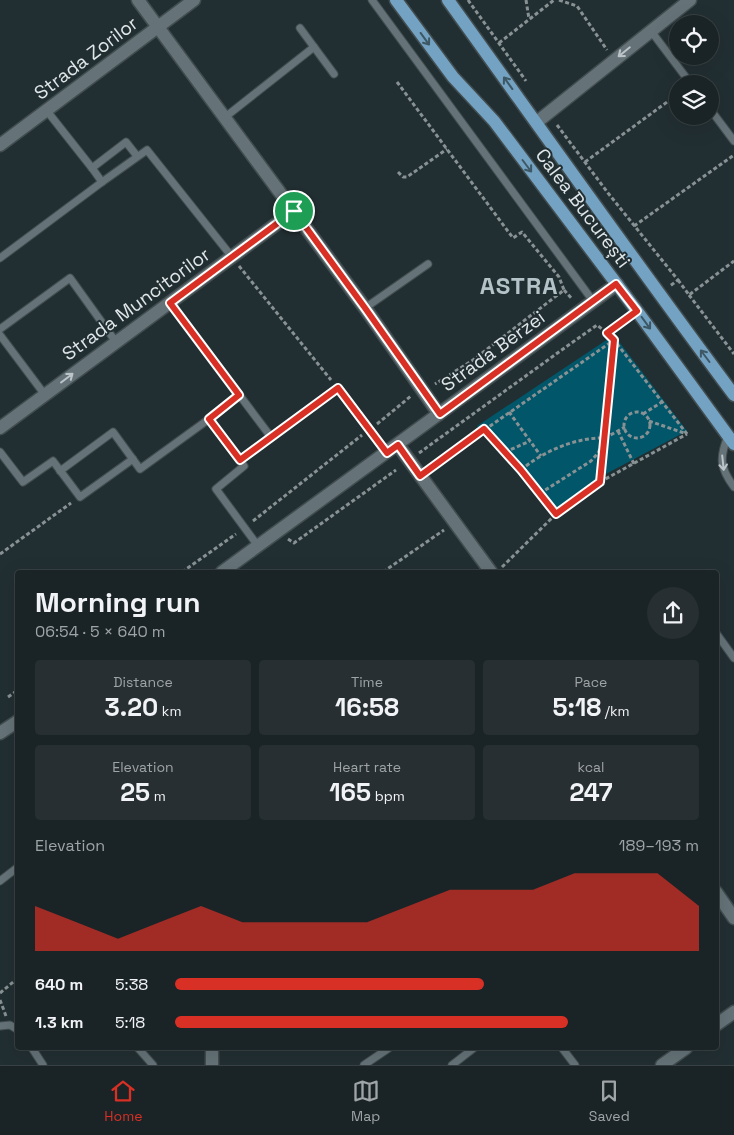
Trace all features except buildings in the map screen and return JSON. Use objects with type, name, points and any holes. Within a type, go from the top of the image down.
[{"type":"main road","name":"Calea București","points":[[396,0],[453,77],[494,121],[731,440]]},
{"type":"main road","name":"Calea București","points":[[448,0],[658,294],[734,395]]},
{"type":"street","points":[[138,0],[365,308],[440,414]]},
{"type":"street","name":"Strada Zorilor","points":[[2,140],[47,111],[194,0]]},
{"type":"street","points":[[536,122],[690,0]]},
{"type":"street","name":"Strada Muncitorilor","points":[[0,428],[294,211]]},
{"type":"street","name":"Strada Berzei","points":[[225,570],[616,284]]},
{"type":"street","points":[[392,449],[420,476],[490,570]]},
{"type":"street","points":[[0,717],[9,727]]},
{"type":"street","points":[[719,896],[734,918]]},
{"type":"street","points":[[719,1021],[734,1012]]},
{"type":"street","points":[[212,1050],[212,1065]]},
{"type":"street","points":[[662,1065],[683,1050]]},
{"type":"lane","points":[[372,0],[593,301]]},
{"type":"lane","points":[[300,28],[334,74]]},
{"type":"lane","points":[[651,31],[684,75]]},
{"type":"lane","points":[[224,118],[314,47]]},
{"type":"lane","points":[[47,111],[102,182]]},
{"type":"lane","points":[[719,121],[734,141]]},
{"type":"lane","points":[[92,168],[126,142],[137,156]]},
{"type":"lane","points":[[0,258],[147,150],[232,257]]},
{"type":"lane","points":[[365,308],[428,264]]},
{"type":"lane","points":[[0,329],[70,278],[116,342]]},
{"type":"lane","points":[[170,303],[270,437]]},
{"type":"lane","points":[[0,335],[45,395]]},
{"type":"lane","points":[[240,460],[338,388],[369,430],[392,449]]},
{"type":"lane","points":[[60,471],[113,432],[140,469],[239,395]]},
{"type":"lane","points":[[209,419],[244,466],[216,489],[258,546]]},
{"type":"lane","points":[[731,440],[723,448],[722,463],[723,471],[734,487]]},
{"type":"lane","points":[[0,452],[23,482],[53,462],[80,497],[133,459]]},
{"type":"lane","points":[[719,637],[734,658]]},
{"type":"lane","points":[[0,881],[15,869]]},
{"type":"lane","points":[[0,1026],[10,1025],[15,1028]]},
{"type":"lane","points":[[33,1050],[43,1065]]},
{"type":"lane","points":[[140,1050],[153,1065]]},
{"type":"lane","points":[[364,1065],[386,1050]]},
{"type":"lane","points":[[452,1065],[471,1050]]},
{"type":"lane","points":[[564,1050],[575,1065]]},
{"type":"path","points":[[468,0],[526,82]]},
{"type":"path","points":[[526,0],[529,19]]},
{"type":"path","points":[[499,43],[554,0]]},
{"type":"path","points":[[559,0],[577,6],[614,60]]},
{"type":"path","points":[[397,82],[513,238],[522,232],[559,277],[564,290],[572,299]]},
{"type":"path","points":[[585,162],[669,101]]},
{"type":"path","points":[[548,113],[734,354]]},
{"type":"path","points":[[398,172],[403,177],[407,177],[447,149]]},
{"type":"path","points":[[634,226],[734,154]]},
{"type":"path","points":[[232,257],[338,388]]},
{"type":"path","points":[[689,295],[734,261]]},
{"type":"path","points":[[658,294],[678,280]]},
{"type":"path","points":[[431,386],[473,360],[564,290]]},
{"type":"path","points":[[607,333],[637,311]]},
{"type":"path","points":[[413,458],[597,326],[614,340],[687,434]]},
{"type":"path","points":[[420,476],[484,429],[614,340]]},
{"type":"path","points":[[600,482],[614,340]]},
{"type":"path","points":[[185,570],[244,527],[411,398],[410,390]]},
{"type":"path","points":[[644,414],[649,422],[649,430],[640,438],[628,434],[625,427],[626,419],[632,414],[644,414],[662,402]]},
{"type":"path","points":[[509,412],[541,456]]},
{"type":"path","points":[[649,422],[687,434]]},
{"type":"path","points":[[521,470],[541,456],[580,441],[605,438],[625,427]]},
{"type":"path","points":[[484,429],[521,470],[556,514]]},
{"type":"path","points":[[618,431],[634,464]]},
{"type":"path","points":[[498,570],[556,514],[600,482],[687,434]]},
{"type":"path","points":[[539,494],[591,461],[598,453],[605,438]]},
{"type":"path","points":[[504,452],[530,441]]},
{"type":"path","points":[[0,554],[80,497]]},
{"type":"path","points":[[28,527],[31,532]]},
{"type":"path","points":[[386,570],[449,527]]},
{"type":"path","points":[[8,697],[15,692]]},
{"type":"path","points":[[0,993],[15,980]]},
{"type":"shaded area","points":[[614,335],[687,431],[604,475],[551,513],[477,426]]},
{"type":"district","name":"ASTRA","points":[[519,285]]},
{"type":"route","points":[[294,211],[440,414],[616,284],[637,311],[607,333],[614,340],[600,482],[556,514],[521,470],[484,429],[420,476],[398,445],[387,453],[338,388],[240,460],[209,419],[239,395],[170,303],[294,211]]}]
